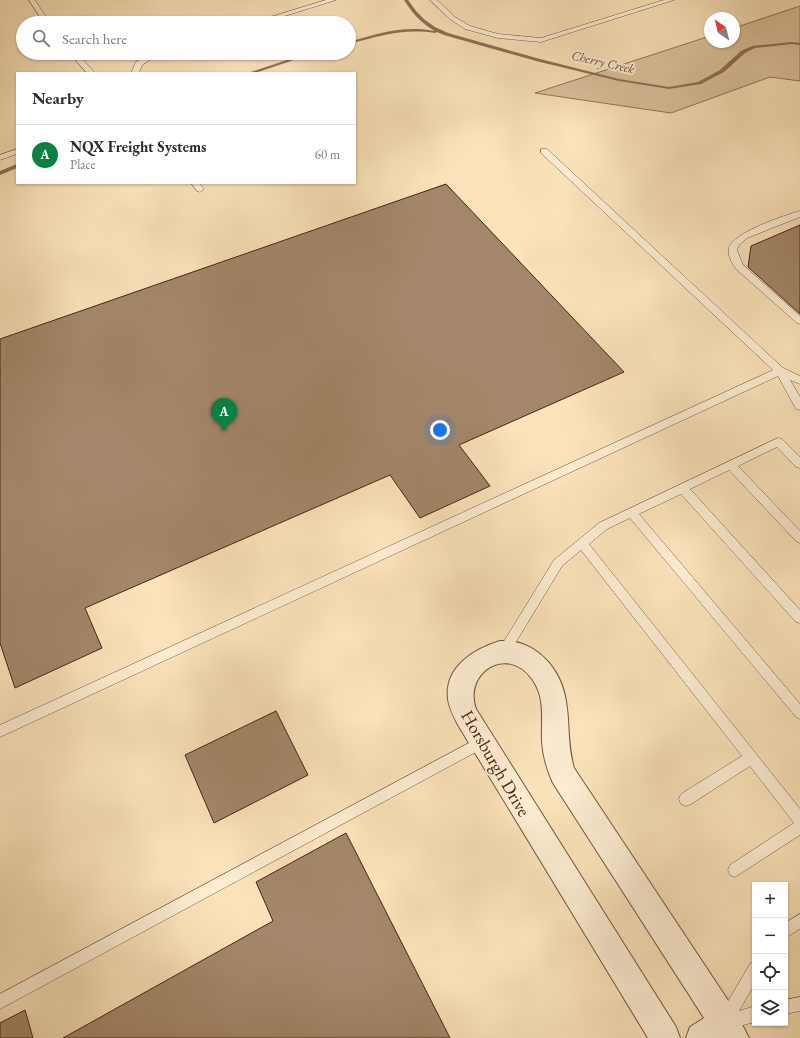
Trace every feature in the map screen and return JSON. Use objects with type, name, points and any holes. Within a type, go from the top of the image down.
[{"type":"street","name":"Horsburgh Drive","points":[[504,651],[490,654],[475,664],[464,678],[460,692],[461,704],[482,742],[665,1038]]},
{"type":"street","points":[[504,651],[514,651],[534,663],[548,683],[554,704],[555,741],[562,774],[720,1033]]},
{"type":"lane","points":[[32,0],[42,16]]},
{"type":"lane","points":[[278,16],[333,0]]},
{"type":"lane","points":[[433,0],[459,23],[477,30],[522,39],[541,40],[671,0]]},
{"type":"lane","points":[[79,60],[90,72]]},
{"type":"lane","points":[[135,72],[139,64],[146,60]]},
{"type":"lane","points":[[0,158],[16,151]]},
{"type":"lane","points":[[544,151],[780,371],[800,406]]},
{"type":"lane","points":[[800,214],[744,236],[736,241],[732,249],[732,255],[739,267],[800,321]]},
{"type":"lane","points":[[0,731],[780,371],[800,380]]},
{"type":"lane","points":[[504,651],[558,563],[602,526],[778,442],[800,464]]},
{"type":"lane","points":[[730,465],[800,538]]},
{"type":"lane","points":[[682,488],[800,618]]},
{"type":"lane","points":[[631,512],[800,713]]},
{"type":"lane","points":[[582,542],[800,820]]},
{"type":"lane","points":[[0,1002],[482,742]]},
{"type":"lane","points":[[686,799],[751,758]]},
{"type":"lane","points":[[735,870],[800,827]]},
{"type":"lane","points":[[788,929],[800,921]]},
{"type":"lane","points":[[720,1033],[752,974]]},
{"type":"lane","points":[[788,1006],[800,1004]]},
{"type":"lane","points":[[720,1033],[752,1016]]},
{"type":"shaded area","points":[[800,6],[800,81],[770,77],[671,113],[535,93],[704,38],[704,48],[740,48],[740,26]]},
{"type":"building","points":[[446,184],[624,372],[459,445],[490,486],[420,518],[390,475],[85,608],[102,648],[15,688],[0,643],[0,339]]},
{"type":"building","points":[[800,225],[800,314],[748,267],[751,246]]},
{"type":"building","points":[[276,711],[308,775],[214,823],[185,755]]},
{"type":"building","points":[[346,833],[450,1038],[63,1038],[273,921],[256,882]]},
{"type":"building","points":[[25,1010],[33,1038],[0,1038],[0,1023]]},
{"type":"waterway","name":"Cherry Creek","points":[[406,0],[414,12],[423,21],[446,34],[538,60],[619,80],[669,88],[699,83],[722,71],[743,52],[754,47],[792,43],[800,44]]},
{"type":"waterway","points":[[356,41],[402,30],[424,30],[435,32]]},
{"type":"waterway","points":[[253,72],[291,60]]},
{"type":"waterway","points":[[0,173],[16,166]]},
{"type":"place","name":"NQX Freight Systems","points":[[224,431]]}]
